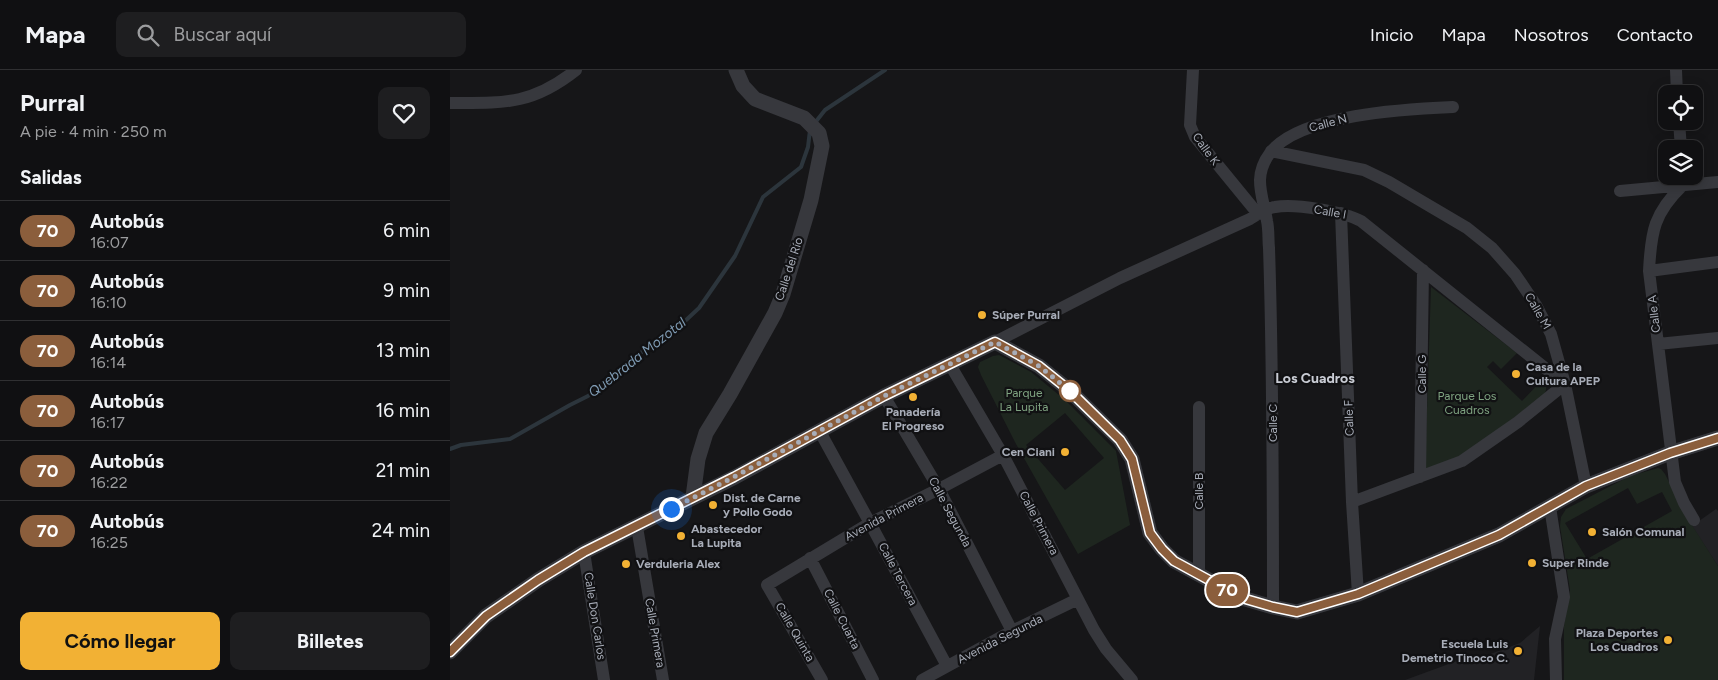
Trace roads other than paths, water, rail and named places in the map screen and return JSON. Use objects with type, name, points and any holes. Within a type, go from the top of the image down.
[{"type":"street","points":[[450,103],[514,101],[534,96],[576,70]]},
{"type":"street","name":"Calle del Río","points":[[693,497],[698,459],[706,433],[730,394],[783,294],[817,174],[822,146],[819,133],[804,118],[755,99],[743,86],[736,70]]},
{"type":"street","name":"Calle K","points":[[1193,70],[1190,124],[1195,137],[1262,212]]},
{"type":"street","points":[[1676,70],[1677,85]]},
{"type":"street","name":"Calle N","points":[[1271,151],[1282,141],[1295,134],[1324,123],[1417,109],[1453,107]]},
{"type":"street","points":[[1262,212],[1260,183],[1262,170],[1271,151]]},
{"type":"street","name":"Calle M","points":[[1271,151],[1364,170],[1389,182],[1467,228],[1492,248],[1515,274],[1536,306],[1551,334],[1565,384]]},
{"type":"street","points":[[1703,182],[1718,182]]},
{"type":"street","points":[[1620,191],[1658,185]]},
{"type":"street","name":"Calle A","points":[[1680,185],[1668,199],[1656,220],[1651,242],[1649,271],[1675,482],[1694,520]]},
{"type":"street","name":"Calle I","points":[[995,342],[1120,278],[1262,212],[1276,206],[1291,206],[1341,212],[1361,220],[1565,384]]},
{"type":"street","name":"Calle C","points":[[1262,212],[1268,224],[1273,404],[1273,607]]},
{"type":"street","name":"Calle F","points":[[1341,212],[1352,502],[1358,594]]},
{"type":"street","points":[[1649,271],[1718,262]]},
{"type":"street","name":"Calle G","points":[[1420,477],[1423,270]]},
{"type":"street","points":[[1658,344],[1718,338]]},
{"type":"street","points":[[450,652],[486,616],[538,580],[584,552],[734,477],[884,396],[995,342],[1039,366],[1069,390],[1120,440],[1132,459],[1150,533],[1174,561],[1242,598],[1297,612],[1358,594],[1499,535],[1586,486],[1670,453],[1718,438]]},
{"type":"street","name":"Calle Primera","points":[[949,363],[1003,454],[1106,649],[1132,680]]},
{"type":"street","points":[[1352,502],[1462,461],[1518,422],[1565,384],[1586,486]]},
{"type":"street","name":"Calle Segunda","points":[[884,396],[939,489],[1012,631]]},
{"type":"street","name":"Calle B","points":[[1198,407],[1199,575]]},
{"type":"street","name":"Calle Tercera","points":[[819,430],[947,666]]},
{"type":"street","name":"Avenida Primera","points":[[768,585],[870,523],[939,489],[1003,454]]},
{"type":"street","points":[[1550,507],[1564,597],[1555,639],[1556,680]]},
{"type":"street","name":"Calle Primera","points":[[637,527],[663,680]]},
{"type":"street","name":"Calle Don Carlos","points":[[584,552],[604,680]]},
{"type":"street","name":"Calle Cuarta","points":[[810,558],[873,680]]},
{"type":"street","name":"Calle Quinta","points":[[768,585],[822,680]]},
{"type":"street","name":"Avenida Segunda","points":[[922,680],[1012,631],[1078,599]]},
{"type":"waterway","name":"Quebrada Mozotal","points":[[814,124],[825,110],[885,70]]},
{"type":"waterway","name":"Quebrada Mozotal","points":[[450,449],[461,445],[510,439],[588,396],[632,358],[670,335],[699,308],[735,256],[763,197],[801,167],[808,147],[810,130]]},
{"type":"place","name":"Súper Purral","points":[[982,315]]},
{"type":"place","name":"Casa de la Cultura APEP","points":[[1516,374]]},
{"type":"place","name":"Panadería El Progreso","points":[[913,397]]},
{"type":"place","name":"Cen Ciani","points":[[1065,452]]},
{"type":"place","name":"Dist. de Carne y Pollo Godo","points":[[713,505]]},
{"type":"place","name":"Salón Comunal","points":[[1592,532]]},
{"type":"place","name":"Abastecedor La Lupita","points":[[681,536]]},
{"type":"place","name":"Super Rinde","points":[[1532,563]]},
{"type":"place","name":"Verduleria Alex","points":[[626,564]]},
{"type":"place","name":"Plaza Deportes Los Cuadros","points":[[1668,640]]},
{"type":"place","name":"Escuela Luis Demetrio Tinoco C.","points":[[1518,651]]},
{"type":"district","name":"Los Cuadros","points":[[1315,378]]},
{"type":"park label","name":"Parque La Lupita","points":[[1024,400]]},
{"type":"park label","name":"Parque Los Cuadros","points":[[1467,403]]}]
